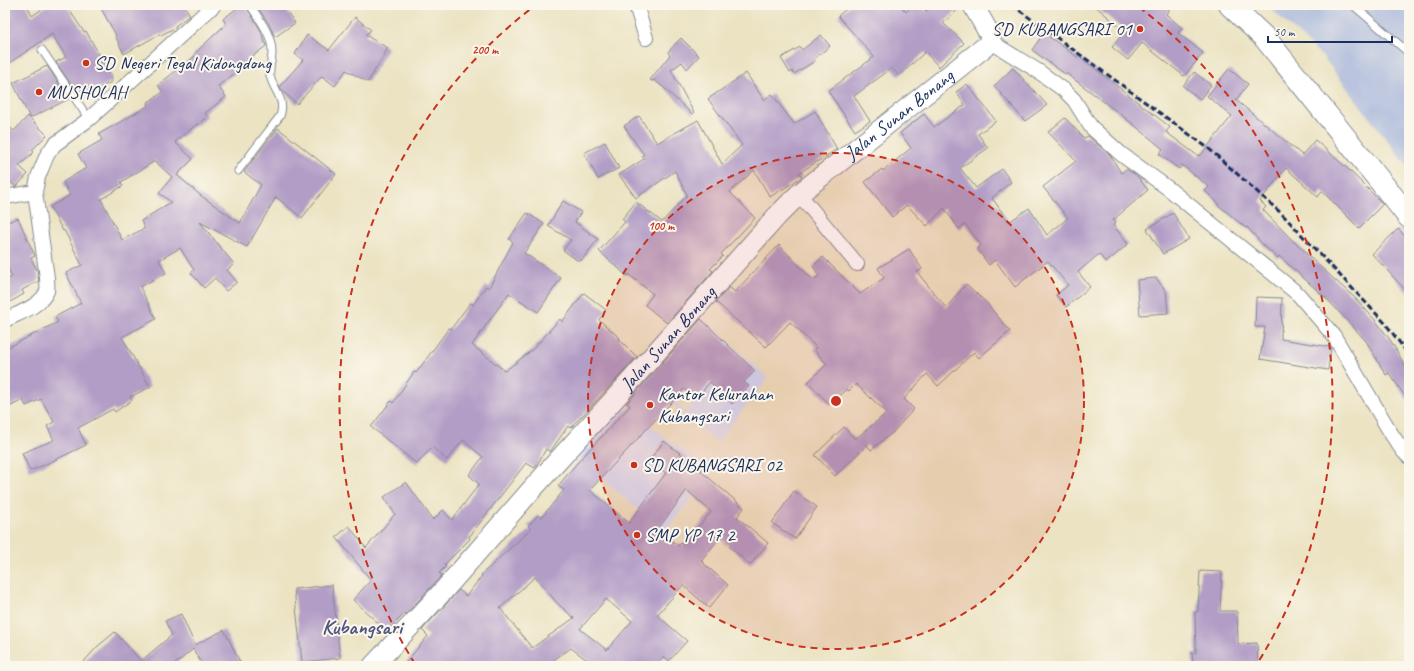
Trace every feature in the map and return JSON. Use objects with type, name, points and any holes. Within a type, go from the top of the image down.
[{"type":"highway","points":[[1230,5],[1265,38],[1409,217]]},
{"type":"street","points":[[5,320],[34,305],[43,297],[47,289],[48,278],[35,192],[38,177],[47,155],[54,145],[88,119],[214,5]]},
{"type":"street","points":[[636,5],[646,38]]},
{"type":"street","points":[[973,5],[990,34],[991,42],[1038,71],[1064,90],[1074,100],[1091,128],[1121,154],[1169,189],[1298,294],[1334,336],[1392,435],[1409,457]]},
{"type":"street","name":"Jalan Sunan Bonang","points":[[373,666],[444,590],[533,488],[628,384],[777,216],[799,194],[991,42]]},
{"type":"street","points":[[5,197],[35,192]]},
{"type":"street","points":[[799,194],[857,264]]},
{"type":"lane","points":[[238,171],[280,116],[282,109],[282,103],[270,76],[272,53],[271,42],[250,5]]},
{"type":"lane","points":[[1353,5],[1409,53]]},
{"type":"lane","points":[[42,50],[88,119]]},
{"type":"shaded area","points":[[1267,5],[1409,5],[1409,169],[1324,58]]},
{"type":"shaded area","points":[[699,316],[768,378],[717,442],[643,378]],"holes":[[[696,321],[708,331],[660,387],[648,376]],[[717,355],[749,386],[741,394]],[[707,365],[739,397],[733,404],[700,373]],[[698,374],[709,383],[686,412],[676,403]]]},
{"type":"shaded area","name":"SD KUBANGSARI 02","points":[[622,405],[713,473],[665,531],[576,455]],"holes":[[[664,442],[702,470],[661,525],[640,509],[666,473],[650,461]]]},
{"type":"building","points":[[5,5],[27,5],[32,16],[48,5],[66,5],[84,32],[86,31],[111,76],[111,82],[87,95],[85,91],[78,95],[56,62],[66,57],[52,34],[5,66]]},
{"type":"building","points":[[99,5],[184,5],[190,15],[175,26],[176,27],[124,54],[116,35]]},
{"type":"building","points":[[241,5],[245,5],[260,29],[266,46],[236,69],[238,71],[218,86],[226,97],[205,113],[207,116],[198,125],[197,124],[175,142],[193,159],[177,175],[200,195],[240,223],[261,185],[244,172],[278,128],[336,174],[302,218],[276,197],[247,247],[200,222],[234,264],[227,270],[237,282],[226,291],[215,278],[204,288],[191,273],[194,270],[180,248],[159,260],[166,273],[140,287],[156,319],[122,337],[150,387],[130,397],[132,400],[115,412],[113,409],[78,428],[86,445],[30,471],[22,453],[54,440],[47,426],[54,422],[41,399],[26,406],[23,400],[5,409],[5,349],[58,322],[55,317],[81,303],[66,273],[82,265],[50,207],[70,195],[63,182],[86,168],[78,154],[102,140],[99,134],[148,106],[147,103],[163,92],[158,85],[195,56],[194,54],[226,24],[223,19]],"holes":[[[155,161],[172,177],[159,193],[171,202],[141,221],[145,228],[122,240],[101,199],[123,186],[121,182]]]},
{"type":"building","points":[[256,5],[282,5],[295,23],[275,37],[269,24]]},
{"type":"building","points":[[851,5],[900,5],[906,12],[913,5],[921,5],[926,11],[933,5],[962,5],[943,23],[964,43],[939,67],[925,52],[899,76],[892,68],[854,96],[870,121],[855,131],[828,91],[874,57],[838,16]]},
{"type":"building","points":[[1094,5],[1172,5],[1166,14],[1182,28],[1178,33],[1203,53],[1184,76],[1142,43],[1128,60],[1112,47],[1125,31]]},
{"type":"building","points":[[355,17],[371,30],[365,35],[388,48],[368,82],[346,70],[335,86],[322,76],[297,104],[281,90],[280,86],[303,60],[295,54],[307,35],[329,50]]},
{"type":"building","points":[[1044,33],[1080,59],[1081,58],[1170,127],[1166,132],[1198,156],[1199,154],[1200,156],[1232,116],[1207,96],[1229,69],[1248,84],[1236,100],[1302,155],[1315,140],[1348,169],[1383,204],[1359,228],[1322,191],[1318,197],[1286,168],[1260,201],[1266,207],[1263,210],[1295,243],[1307,253],[1306,254],[1354,297],[1376,321],[1391,341],[1409,373],[1409,402],[1389,373],[1386,375],[1366,341],[1327,299],[1279,256],[1278,258],[1264,246],[1247,227],[1246,228],[1217,204],[1218,203],[1205,191],[1209,187],[1182,165],[1179,169],[1159,154],[1163,149],[1133,124],[1066,73],[1065,74],[1032,50]]},
{"type":"building","points":[[821,35],[830,46],[814,59],[815,61],[794,74],[792,71],[790,73],[781,58],[800,47],[802,50]]},
{"type":"building","points":[[681,38],[699,56],[687,69],[682,62],[671,70],[694,113],[692,114],[663,87],[654,80],[650,80],[670,55],[668,52]]},
{"type":"building","name":"MUSHOLAH","points":[[47,66],[69,99],[30,118],[13,83]]},
{"type":"building","points":[[1013,68],[1047,105],[1025,121],[994,86]]},
{"type":"building","points":[[1194,72],[1211,85],[1200,99],[1183,86]]},
{"type":"building","points":[[746,73],[764,100],[772,94],[794,124],[815,111],[837,149],[799,173],[802,177],[770,197],[754,170],[730,192],[755,218],[721,254],[723,256],[710,269],[713,271],[667,323],[645,305],[653,294],[628,274],[627,276],[599,251],[625,222],[622,219],[636,202],[662,222],[687,195],[675,171],[636,198],[619,175],[644,159],[642,156],[644,155],[624,126],[639,116],[657,143],[698,120],[722,164],[742,145],[708,99]]},
{"type":"building","points":[[967,84],[996,121],[978,134],[988,148],[960,168],[976,188],[1002,169],[1011,182],[992,198],[1009,222],[1029,208],[1047,235],[1068,218],[1043,187],[1076,161],[1048,132],[1065,118],[1084,138],[1088,136],[1110,155],[1121,173],[1126,169],[1136,175],[1148,190],[1113,220],[1116,223],[1113,225],[1128,244],[1106,263],[1099,254],[1078,272],[1090,287],[1066,307],[1056,295],[1068,285],[1048,261],[1015,287],[995,260],[989,265],[977,249],[981,245],[965,224],[959,229],[944,208],[927,226],[907,205],[892,217],[865,182],[882,169],[883,171],[911,148],[900,133],[924,114],[934,127],[965,105],[956,92]]},
{"type":"building","points":[[28,116],[47,135],[32,150],[34,152],[19,166],[28,174],[16,187],[7,179],[5,180],[5,123],[14,131]]},
{"type":"building","points":[[605,142],[619,168],[598,179],[584,153]]},
{"type":"building","points":[[563,201],[581,212],[575,222],[598,239],[582,260],[577,260],[563,250],[571,240],[548,226]]},
{"type":"building","points":[[527,213],[544,224],[524,253],[561,278],[538,312],[509,293],[472,345],[505,371],[532,350],[560,319],[562,322],[584,293],[606,310],[599,320],[620,338],[619,339],[637,357],[570,428],[568,426],[550,452],[546,449],[535,468],[526,463],[469,537],[470,539],[444,565],[446,566],[439,573],[442,575],[406,614],[405,613],[387,631],[353,600],[371,580],[336,537],[349,526],[366,548],[395,514],[384,497],[406,482],[433,520],[443,510],[452,520],[479,484],[469,475],[483,457],[463,440],[447,460],[432,447],[417,464],[371,427],[391,401],[393,403],[414,372],[416,373],[449,328],[451,329],[470,303],[473,305],[486,286],[489,288],[513,242],[509,239]]},
{"type":"building","points":[[1173,213],[1189,239],[1163,254],[1147,229]]},
{"type":"building","points":[[18,218],[35,256],[31,258],[37,270],[39,281],[22,290],[24,294],[5,305],[5,281],[12,277],[5,262],[5,223]]},
{"type":"building","points":[[1398,229],[1409,240],[1409,294],[1372,254]]},
{"type":"building","points":[[779,245],[813,280],[819,276],[813,266],[823,257],[860,294],[884,278],[878,268],[909,249],[922,269],[917,272],[946,308],[966,284],[988,304],[1010,331],[979,358],[974,352],[938,386],[927,374],[904,399],[914,409],[893,432],[871,450],[867,445],[835,476],[815,455],[844,427],[855,439],[887,413],[856,384],[849,391],[847,389],[830,405],[808,382],[827,364],[814,350],[816,347],[790,322],[766,347],[716,302],[729,287],[735,292]]},
{"type":"building","points":[[1156,278],[1166,291],[1168,313],[1140,315],[1137,280]]},
{"type":"building","points":[[1256,297],[1282,298],[1281,339],[1331,347],[1328,370],[1260,359],[1265,327],[1255,327]]},
{"type":"building","points":[[701,319],[755,371],[744,382],[749,386],[732,404],[710,382],[696,399],[684,389],[590,490],[629,523],[666,473],[649,461],[664,441],[702,470],[701,471],[744,508],[737,517],[768,543],[750,565],[720,538],[701,560],[728,585],[709,608],[683,585],[657,615],[687,641],[669,661],[664,656],[655,666],[595,666],[571,648],[545,666],[403,666],[428,636],[422,630],[459,590],[466,596],[482,576],[481,575],[531,529],[528,526],[538,515],[541,518],[564,490],[558,486],[577,463],[630,406],[627,403]],"holes":[[[687,490],[711,512],[683,545],[681,543],[678,546],[658,529]],[[535,577],[557,603],[574,618],[532,648],[500,608]],[[606,599],[632,621],[607,650],[580,629]]]},
{"type":"building","points":[[794,491],[817,507],[795,539],[772,523]]},
{"type":"building","points":[[1200,571],[1222,572],[1220,611],[1237,611],[1238,644],[1257,643],[1258,666],[1193,666],[1192,653],[1196,653],[1195,612],[1198,611]]},
{"type":"building","points":[[332,585],[340,658],[302,662],[294,589]]},
{"type":"building","points":[[181,614],[195,645],[224,630],[242,666],[203,666],[193,649],[173,666],[80,666],[97,647],[115,632],[141,661],[172,635],[165,621]]},
{"type":"railway","points":[[1012,5],[1208,148],[1281,213],[1385,323],[1409,355]]},
{"type":"place","name":"SD KUBANGSARI 01","points":[[1140,29]]},
{"type":"place","name":"SD Negeri Tegal Kidongdong","points":[[86,63]]},
{"type":"place","name":"MUSHOLAH","points":[[39,92]]},
{"type":"place","name":"Kantor Kelurahan Kubangsari","points":[[650,405]]},
{"type":"place","name":"SD KUBANGSARI 02","points":[[634,465]]},
{"type":"place","name":"SMP YP 17 2","points":[[637,535]]},
{"type":"district","name":"Kubangsari","points":[[362,627]]}]
